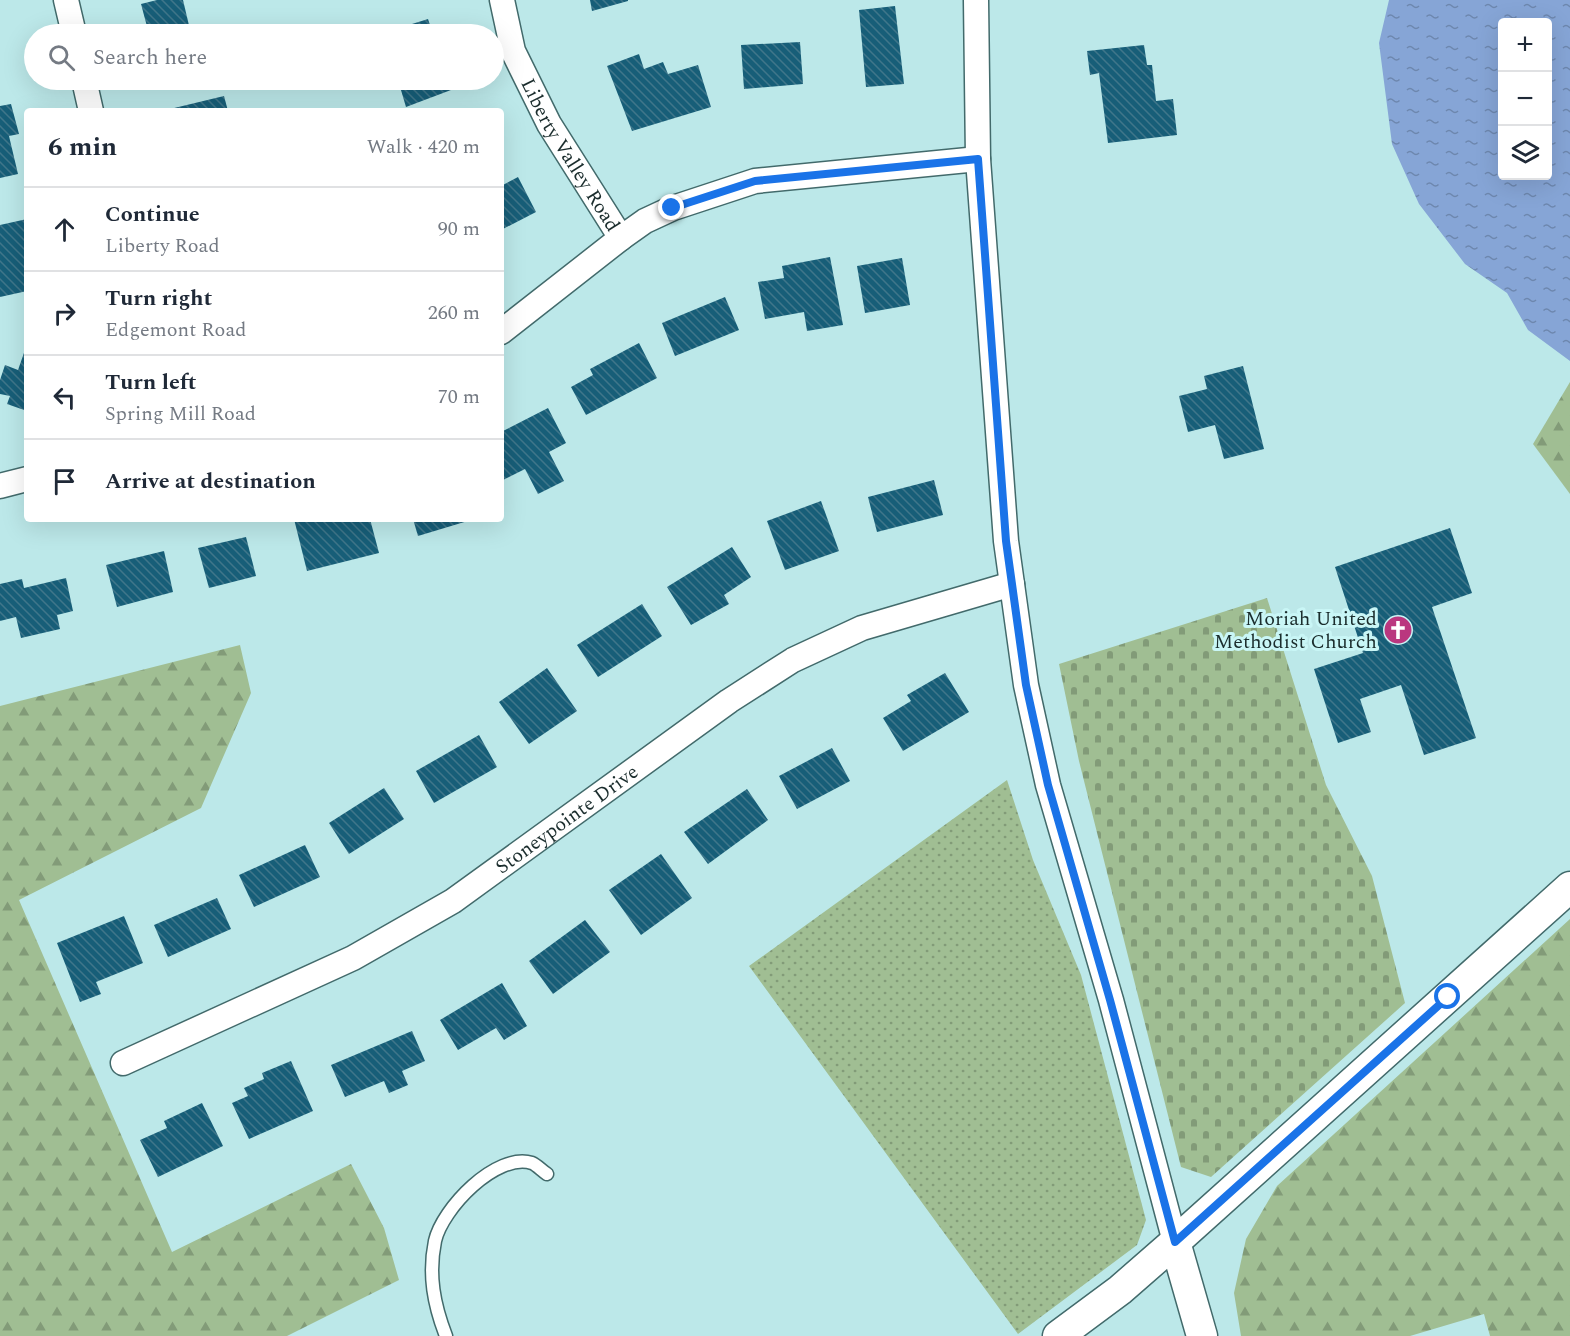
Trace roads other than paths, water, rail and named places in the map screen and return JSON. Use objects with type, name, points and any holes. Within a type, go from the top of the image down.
[{"type":"street","points":[[66,0],[72,24]]},
{"type":"street","name":"Liberty Valley Road","points":[[502,0],[513,51],[549,124],[621,238]]},
{"type":"street","points":[[976,0],[978,159],[1006,541],[1026,685],[1048,785],[1110,1000],[1202,1336]]},
{"type":"street","points":[[86,90],[90,108]]},
{"type":"street","points":[[504,330],[621,238],[645,221],[672,208],[755,181],[978,159]]},
{"type":"street","points":[[0,486],[24,480]]},
{"type":"street","name":"Stoneypointe Drive","points":[[123,1063],[352,958],[453,901],[729,701],[793,660],[862,628],[1011,584]]},
{"type":"street","points":[[1058,1336],[1120,1290],[1175,1242],[1570,887]]},
{"type":"lane","points":[[446,1336],[431,1280],[435,1240],[440,1224],[465,1192],[497,1169],[518,1162],[533,1163],[547,1174]]},
{"type":"water","points":[[1389,0],[1570,0],[1570,361],[1528,330],[1507,293],[1465,264],[1419,204],[1392,144],[1379,43]]},
{"type":"place","name":"Moriah United Methodist Church","points":[[1398,630]]}]
